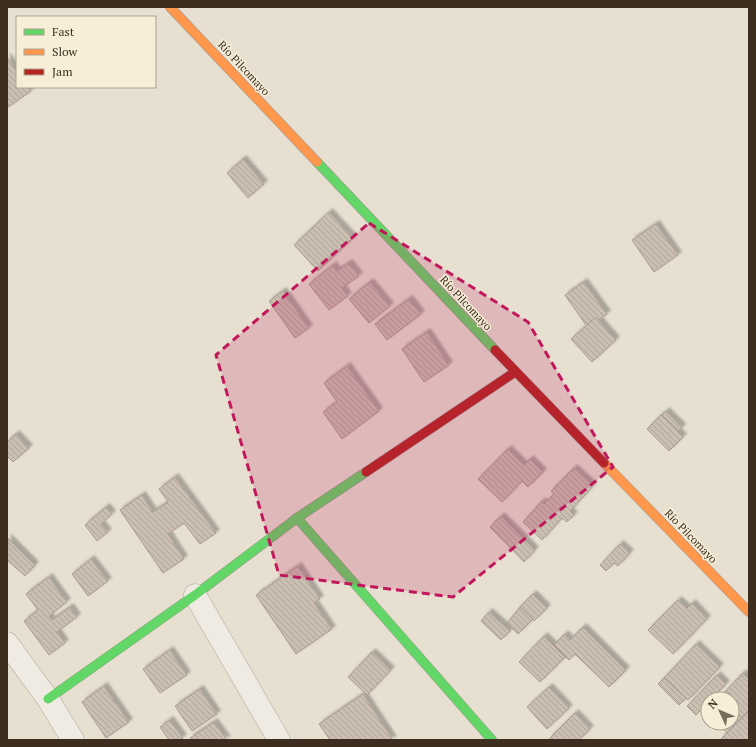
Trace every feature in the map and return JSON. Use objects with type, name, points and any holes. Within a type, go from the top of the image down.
[{"type":"street","name":"Río Pilcomayo","points":[[177,9],[515,372],[749,612]]},
{"type":"street","points":[[48,699],[195,595],[297,518],[515,372]]},
{"type":"street","points":[[297,518],[492,740]]},
{"type":"street","points":[[195,595],[279,740]]},
{"type":"street","points":[[7,643],[48,699],[73,740]]},
{"type":"highlighted area","points":[[369,223],[528,322],[613,467],[453,597],[279,575],[216,355]]},
{"type":"building","points":[[7,57],[16,70],[16,88],[29,88],[31,91],[7,108]]},
{"type":"building","points":[[243,159],[264,184],[248,198],[227,173]]},
{"type":"building","points":[[329,212],[353,238],[318,271],[294,245]]},
{"type":"building","points":[[656,224],[678,255],[654,272],[632,240]]},
{"type":"building","points":[[349,263],[359,276],[342,288],[348,296],[329,310],[309,284],[333,265],[337,271]]},
{"type":"building","points":[[370,282],[390,306],[369,323],[349,299]]},
{"type":"building","points":[[584,282],[607,314],[588,328],[565,295]]},
{"type":"building","points":[[283,291],[309,328],[295,338],[269,301]]},
{"type":"building","points":[[409,299],[421,314],[387,340],[375,324]]},
{"type":"building","points":[[596,317],[616,340],[592,362],[571,339]]},
{"type":"building","points":[[427,332],[449,365],[424,382],[402,349]]},
{"type":"building","points":[[347,366],[379,411],[342,439],[323,412],[337,402],[324,383]]},
{"type":"building","points":[[666,411],[682,427],[679,431],[662,415]]},
{"type":"building","points":[[661,415],[683,437],[669,451],[647,429]]},
{"type":"building","points":[[16,434],[29,448],[13,462],[7,456],[7,442]]},
{"type":"building","points":[[508,449],[524,465],[530,459],[543,472],[528,487],[522,481],[502,502],[478,479]]},
{"type":"building","points":[[574,468],[593,486],[570,511],[574,515],[567,522],[562,518],[542,540],[523,522],[542,501],[544,504],[554,494],[551,491]]},
{"type":"building","points":[[175,477],[216,533],[200,544],[184,523],[168,534],[184,559],[163,573],[120,510],[142,495],[153,512],[168,502],[159,489]]},
{"type":"building","points":[[106,507],[112,514],[101,524],[108,532],[97,541],[85,525]]},
{"type":"building","points":[[501,516],[535,550],[524,562],[490,527]]},
{"type":"building","points":[[8,538],[35,565],[25,576],[7,560]]},
{"type":"building","points":[[620,544],[630,553],[618,566],[614,563],[606,571],[600,565]]},
{"type":"building","points":[[91,559],[108,581],[88,596],[72,574]]},
{"type":"building","points":[[298,566],[320,599],[314,603],[332,629],[296,654],[256,595]]},
{"type":"building","points":[[49,577],[67,602],[49,616],[52,620],[70,607],[77,617],[57,632],[65,643],[49,655],[24,621],[38,610],[26,594]]},
{"type":"building","points":[[533,594],[547,608],[534,621],[520,607]]},
{"type":"building","points":[[678,600],[687,608],[692,603],[707,619],[673,654],[648,630]]},
{"type":"building","points":[[520,607],[533,619],[518,634],[507,623]]},
{"type":"building","points":[[489,612],[510,631],[501,640],[481,621]]},
{"type":"building","points":[[583,627],[626,670],[609,687],[575,654],[569,660],[554,645],[565,634],[570,640]]},
{"type":"building","points":[[544,636],[565,657],[540,682],[519,662]]},
{"type":"building","points":[[696,644],[720,667],[688,700],[664,678]]},
{"type":"building","points":[[170,650],[187,675],[160,693],[143,669]]},
{"type":"building","points":[[372,652],[391,670],[367,695],[348,677]]},
{"type":"building","points":[[743,673],[749,679],[749,710],[740,719],[740,691],[726,691]]},
{"type":"building","points":[[717,675],[726,684],[719,691],[702,691]]},
{"type":"building","points":[[664,678],[686,698],[679,705],[658,684]]},
{"type":"building","points":[[104,686],[129,722],[106,738],[82,702]]},
{"type":"building","points":[[549,687],[569,708],[547,729],[527,707]]},
{"type":"building","points":[[200,689],[217,714],[192,731],[175,706]]},
{"type":"building","points":[[700,693],[700,711],[696,715],[687,706]]},
{"type":"building","points":[[363,694],[393,740],[330,740],[319,724]]},
{"type":"building","points":[[749,711],[749,740],[720,740],[729,731],[740,731],[740,720]]},
{"type":"building","points":[[575,713],[590,729],[579,740],[550,740],[549,739]]},
{"type":"building","points":[[170,720],[183,738],[180,740],[169,740],[160,727]]},
{"type":"building","points":[[214,722],[227,740],[191,740],[190,738]]},
{"type":"traffic: fast","points":[[317,162],[495,350]]},
{"type":"traffic: fast","points":[[48,699],[195,595],[297,518],[366,472]]},
{"type":"traffic: fast","points":[[297,518],[492,740]]},
{"type":"traffic: slow","points":[[170,7],[317,162]]},
{"type":"traffic: slow","points":[[604,463],[749,612]]},
{"type":"traffic: jam","points":[[495,350],[604,463]]},
{"type":"traffic: jam","points":[[366,472],[515,372]]}]
